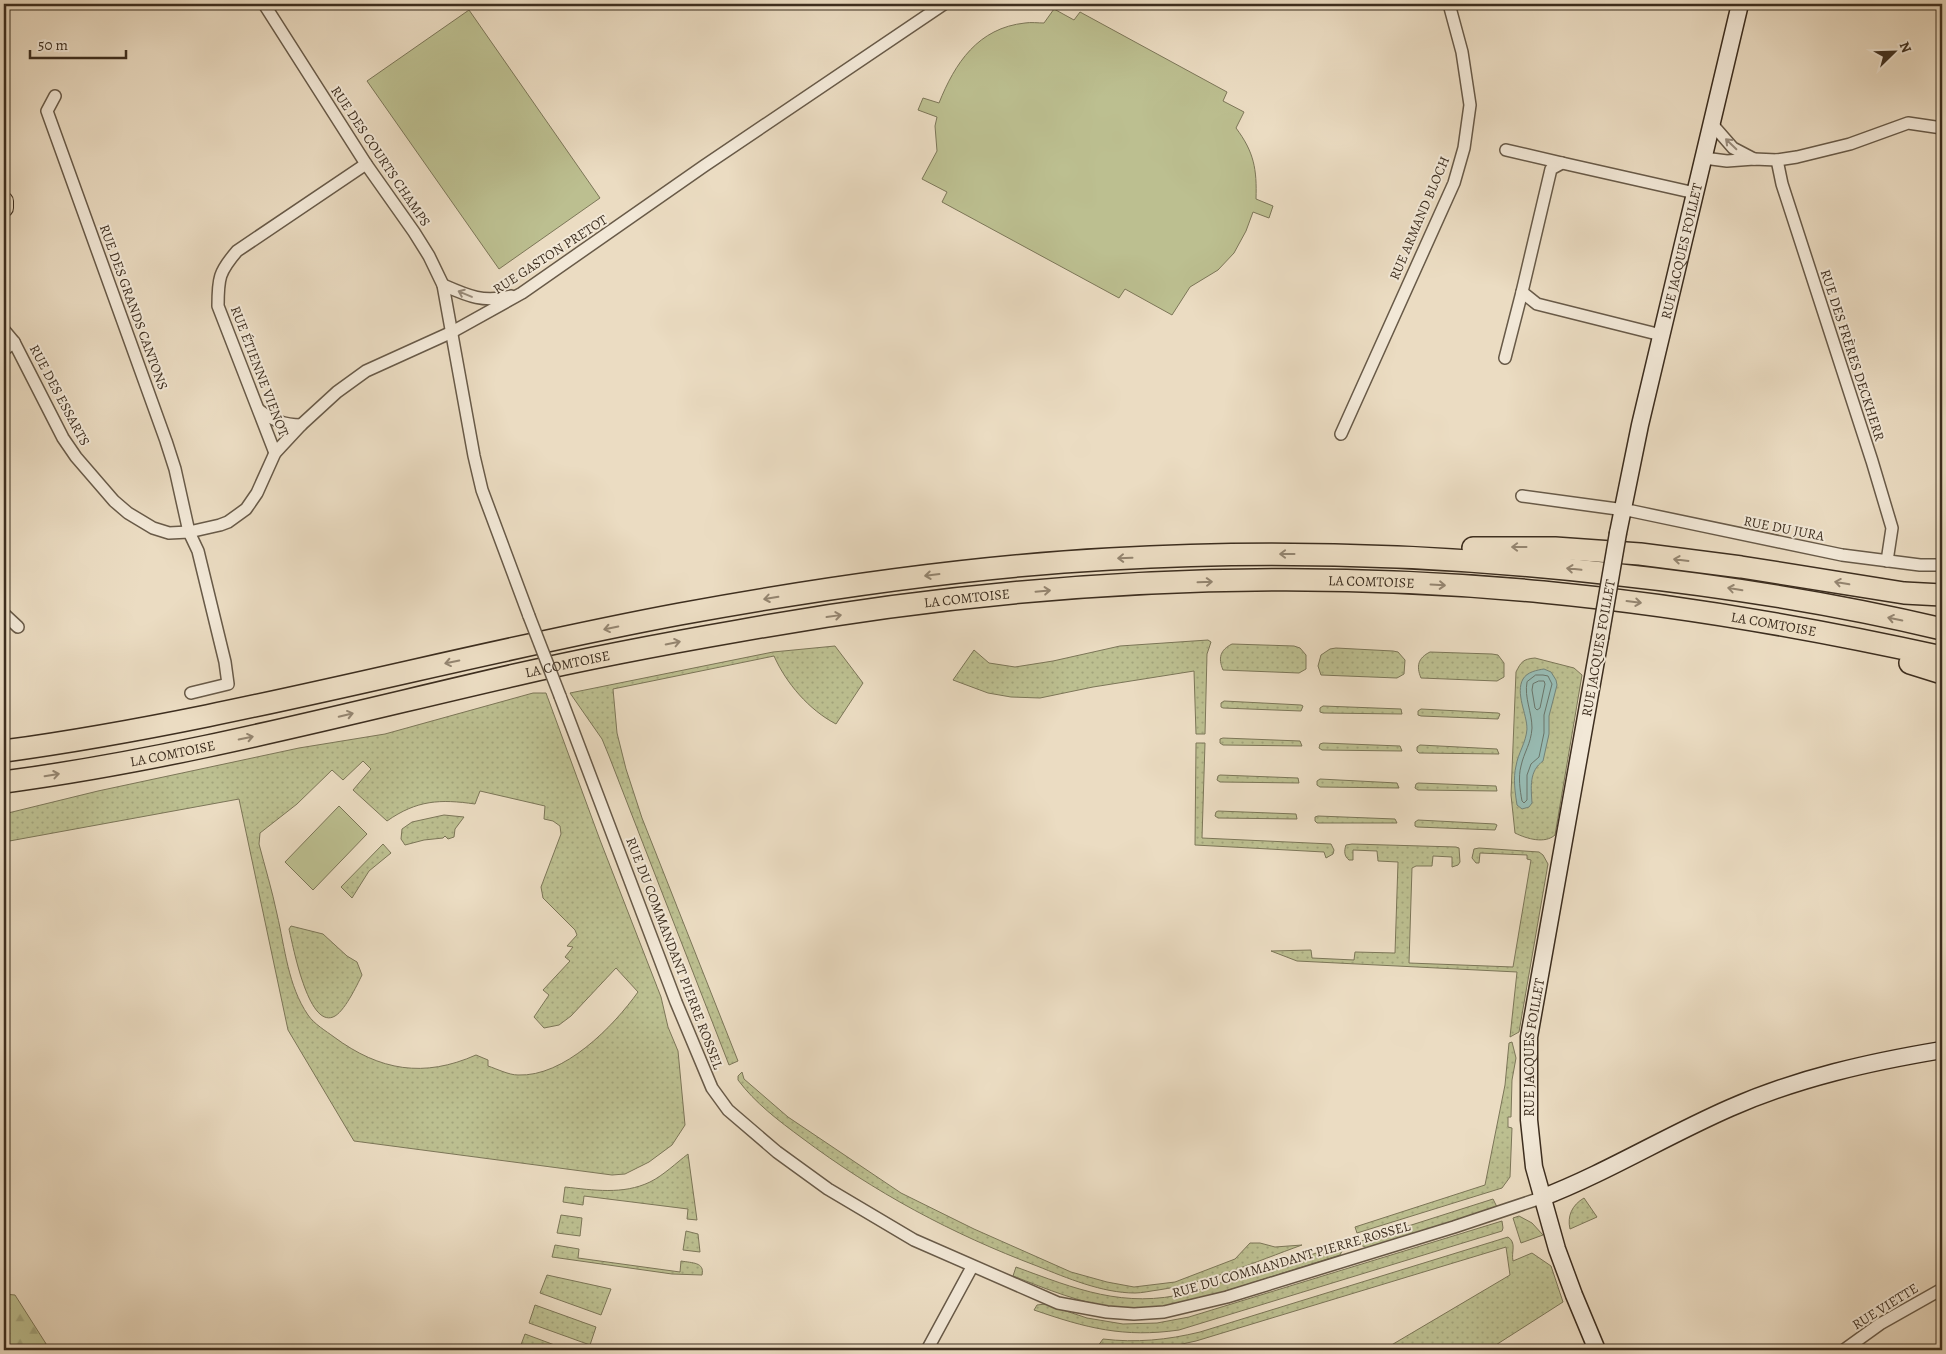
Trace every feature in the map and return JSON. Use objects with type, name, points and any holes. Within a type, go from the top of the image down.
[{"type":"highway","points":[[1336,554],[1455,548],[1536,547],[1590,550],[1741,567],[1904,593],[1942,595]]},
{"type":"highway","name":"LA COMTOISE","points":[[4,751],[174,723],[649,620],[811,591],[932,575],[1100,559],[1249,554],[1336,554],[1472,560],[1657,578],[1798,599],[1942,629]]},
{"type":"highway","name":"LA COMTOISE","points":[[4,782],[181,752],[558,666],[744,630],[923,603],[1042,591],[1241,581],[1389,582],[1542,592],[1642,603],[1763,621],[1836,634],[1942,657]]},
{"type":"highway","points":[[1763,621],[1942,673]]},
{"type":"main road","name":"RUE JACQUES FOILLET","points":[[1597,1350],[1574,1295],[1541,1198],[1534,1167],[1529,1120],[1529,1037],[1622,510],[1661,335],[1740,4]]},
{"type":"main road","points":[[4,201],[4,208]]},
{"type":"main road","points":[[1541,1198],[1578,1183],[1731,1108],[1803,1080],[1883,1060],[1942,1050]]},
{"type":"street","name":"RUE DES COURTS CHAMPS","points":[[264,4],[366,164],[429,256],[443,285],[452,332]]},
{"type":"street","name":"RUE GASTON PRETOT","points":[[189,532],[228,522],[246,510],[257,493],[275,453],[301,425],[337,392],[366,371],[452,332],[522,293],[704,166],[944,4]]},
{"type":"street","name":"RUE ARMAND BLOCH","points":[[1341,434],[1454,183],[1464,148],[1470,105],[1462,52],[1449,5]]},
{"type":"street","name":"RUE DES GRANDS CANTONS","points":[[55,96],[47,111],[166,441],[175,469],[189,532],[198,551],[225,662],[228,684],[191,693]]},
{"type":"street","points":[[1704,158],[1727,161],[1777,160],[1807,155],[1850,144],[1908,123],[1942,128]]},
{"type":"street","points":[[1712,124],[1733,148],[1754,159]]},
{"type":"street","points":[[1506,150],[1695,193]]},
{"type":"street","name":"RUE DES FRÈRES DECKHERR","points":[[1777,160],[1784,191],[1872,460],[1892,528],[1887,561]]},
{"type":"street","name":"RUE ÉTIENNE VIENOT","points":[[275,453],[218,306],[218,283],[224,267],[237,251],[366,164]]},
{"type":"street","points":[[1505,358],[1551,169],[1562,164]]},
{"type":"street","points":[[443,285],[472,298],[503,298],[522,293]]},
{"type":"street","points":[[1522,292],[1537,304],[1661,335]]},
{"type":"street","name":"RUE DES ESSARTS","points":[[4,330],[14,342],[63,438],[76,457],[114,501],[128,514],[153,528],[169,533],[189,532]]},
{"type":"street","name":"RUE DU COMMANDANT PIERRE ROSSEL","points":[[452,332],[474,456],[482,490],[676,1002],[712,1088],[728,1110],[777,1152],[828,1189],[914,1240],[972,1267],[1058,1303],[1107,1312],[1134,1314],[1164,1312],[1227,1297],[1445,1230],[1541,1198]]},
{"type":"street","points":[[4,350],[14,342]]},
{"type":"street","points":[[258,409],[286,425],[301,425]]},
{"type":"street","name":"RUE DU JURA","points":[[1522,496],[1622,510],[1796,546],[1887,561],[1920,565],[1942,565]]},
{"type":"street","points":[[4,614],[18,627]]},
{"type":"street","points":[[927,1350],[972,1267]]},
{"type":"street","name":"RUE VIETTE","points":[[1844,1350],[1880,1324],[1942,1289]]},
{"type":"green space","points":[[1054,9],[1074,20],[1080,12],[1227,92],[1223,101],[1244,112],[1236,128],[1251,153],[1256,179],[1256,199],[1273,206],[1269,218],[1253,212],[1246,231],[1234,253],[1218,270],[1190,287],[1172,315],[1125,289],[1119,298],[942,202],[947,192],[922,179],[937,151],[935,126],[937,117],[918,110],[923,98],[939,103],[945,88],[961,61],[981,40],[1008,26],[1044,23]]},
{"type":"green space","points":[[469,10],[600,198],[499,269],[367,81]]},
{"type":"green space","points":[[1208,640],[1211,642],[1207,654],[1205,734],[1196,734],[1194,671],[1093,687],[1040,698],[1011,697],[988,693],[953,680],[974,650],[989,663],[1015,667],[1053,661],[1120,646]]},
{"type":"green space","points":[[1232,644],[1294,646],[1300,648],[1306,655],[1306,669],[1299,673],[1223,670],[1221,655]]},
{"type":"green space","points":[[835,646],[863,683],[836,724],[799,695],[785,676],[774,656],[613,689],[617,733],[626,769],[642,818],[738,1061],[729,1065],[602,739],[570,693],[773,652]]},
{"type":"green space","points":[[1330,649],[1398,652],[1405,660],[1404,674],[1397,678],[1321,675],[1318,666],[1321,655]]},
{"type":"green space","points":[[1430,652],[1498,655],[1504,663],[1504,677],[1497,681],[1421,678],[1419,663]]},
{"type":"green space","points":[[1535,658],[1574,668],[1582,675],[1555,835],[1541,840],[1530,839],[1515,833],[1511,795],[1516,672],[1523,662]]},
{"type":"green space","points":[[533,693],[546,693],[600,840],[661,997],[668,1027],[678,1051],[685,1125],[672,1145],[649,1162],[625,1174],[612,1175],[354,1141],[288,1030],[239,799],[4,842],[4,814],[98,791],[299,748],[385,734]],"holes":[[[363,761],[371,769],[353,790],[387,821],[408,809],[429,803],[475,804],[480,791],[545,806],[544,819],[553,821],[560,826],[561,834],[541,887],[543,898],[575,930],[577,935],[567,946],[573,947],[565,957],[570,961],[543,990],[549,995],[534,1017],[544,1028],[559,1025],[571,1016],[616,968],[638,992],[628,1006],[601,1034],[570,1059],[553,1068],[518,1075],[488,1066],[488,1060],[476,1055],[438,1067],[420,1068],[385,1064],[351,1048],[320,1027],[301,1004],[285,953],[273,896],[259,844],[260,833],[297,804],[332,770],[343,780]]]},
{"type":"green space","points":[[1224,701],[1303,706],[1301,711],[1223,708],[1221,703]]},
{"type":"green space","points":[[1323,706],[1401,709],[1402,714],[1323,713],[1320,712],[1320,708]]},
{"type":"green space","points":[[1421,709],[1500,714],[1498,719],[1421,716],[1418,715],[1418,711]]},
{"type":"green space","points":[[1220,739],[1300,741],[1302,746],[1223,745],[1220,743]]},
{"type":"green space","points":[[1196,743],[1205,743],[1202,838],[1331,844],[1334,850],[1333,854],[1326,858],[1324,852],[1195,845]]},
{"type":"green space","points":[[1320,744],[1400,746],[1402,751],[1322,750],[1319,748]]},
{"type":"green space","points":[[1420,745],[1497,749],[1499,754],[1419,753],[1417,747]]},
{"type":"green space","points":[[1220,775],[1298,778],[1299,783],[1220,782],[1217,780]]},
{"type":"green space","points":[[1320,779],[1397,783],[1399,788],[1320,787],[1317,785],[1317,781]]},
{"type":"green space","points":[[1418,783],[1496,786],[1497,791],[1418,790],[1415,788]]},
{"type":"green space","points":[[339,806],[367,834],[313,890],[285,862]]},
{"type":"green space","points":[[1218,811],[1296,814],[1297,819],[1218,818],[1215,816]]},
{"type":"green space","points":[[444,815],[464,817],[455,829],[454,837],[448,839],[445,836],[443,838],[405,845],[401,839],[402,829],[412,822]]},
{"type":"green space","points":[[1315,817],[1395,819],[1397,823],[1317,823]]},
{"type":"green space","points":[[1418,820],[1497,825],[1495,830],[1417,827],[1415,822]]},
{"type":"green space","points":[[383,844],[391,853],[369,871],[352,898],[341,887]]},
{"type":"green space","points":[[1346,845],[1459,848],[1460,862],[1458,865],[1452,867],[1452,857],[1433,856],[1432,866],[1416,866],[1412,868],[1409,963],[1513,967],[1531,860],[1527,859],[1527,855],[1480,853],[1479,863],[1476,863],[1472,858],[1474,849],[1539,852],[1543,855],[1548,864],[1519,1032],[1510,1037],[1517,972],[1297,961],[1271,951],[1311,950],[1312,958],[1354,960],[1355,952],[1395,953],[1398,862],[1378,861],[1377,851],[1353,850],[1353,860],[1349,860],[1345,855],[1345,849]]},
{"type":"green space","points":[[291,926],[323,934],[347,956],[357,962],[362,975],[346,1005],[333,1017],[324,1017],[316,1010],[309,998],[294,951],[289,929]]},
{"type":"green space","points":[[1512,1042],[1516,1058],[1512,1080],[1511,1117],[1508,1117],[1508,1127],[1512,1128],[1510,1177],[1502,1188],[1357,1233],[1355,1227],[1485,1185],[1505,1085],[1509,1043]]},
{"type":"green space","points":[[742,1072],[744,1079],[788,1117],[901,1193],[974,1229],[1071,1272],[1134,1287],[1175,1282],[1235,1259],[1250,1243],[1260,1243],[1275,1247],[1302,1245],[1231,1271],[1176,1287],[1135,1293],[1097,1288],[1005,1254],[944,1226],[886,1194],[829,1158],[776,1118],[738,1080],[738,1076]]},
{"type":"green space","points":[[688,1154],[697,1220],[687,1219],[688,1209],[584,1196],[583,1205],[563,1202],[565,1187],[608,1190],[629,1189],[650,1182]]},
{"type":"green space","points":[[1584,1198],[1597,1217],[1570,1229],[1571,1211]]},
{"type":"green space","points":[[1493,1199],[1497,1207],[1493,1209],[1367,1248],[1358,1242]]},
{"type":"green space","points":[[561,1215],[582,1218],[580,1236],[557,1233]]},
{"type":"green space","points":[[1519,1216],[1532,1223],[1543,1235],[1521,1243],[1513,1218]]},
{"type":"green space","points":[[1502,1221],[1502,1231],[1179,1330],[1140,1333],[1105,1330],[1071,1322],[1034,1310],[1037,1305],[1045,1304],[1087,1318],[1123,1324],[1157,1323],[1189,1317]]},
{"type":"green space","points":[[686,1231],[698,1234],[700,1252],[683,1250]]},
{"type":"green space","points":[[1508,1237],[1513,1245],[1513,1261],[1532,1253],[1551,1266],[1563,1302],[1488,1350],[1383,1350],[1510,1275],[1506,1247],[1196,1341],[1159,1349],[1095,1350],[1103,1339],[1127,1341],[1152,1340],[1200,1332]]},
{"type":"green space","points":[[555,1245],[579,1249],[578,1258],[680,1272],[681,1261],[693,1263],[700,1265],[702,1275],[672,1274],[552,1257]]},
{"type":"green space","points":[[1339,1246],[1342,1251],[1340,1255],[1197,1300],[1150,1308],[1119,1308],[1092,1303],[1013,1276],[1016,1267],[1059,1283],[1100,1294],[1121,1298],[1165,1297],[1188,1293]]},
{"type":"green space","points":[[547,1275],[611,1289],[601,1315],[540,1293]]},
{"type":"green space","points":[[4,1294],[15,1295],[50,1350],[4,1350]]},
{"type":"green space","points":[[535,1305],[596,1327],[590,1345],[529,1323]]},
{"type":"green space","points":[[525,1334],[568,1350],[519,1350]]},
{"type":"water","points":[[1544,669],[1551,672],[1557,685],[1549,716],[1549,734],[1543,761],[1538,765],[1533,774],[1532,803],[1529,807],[1522,809],[1517,805],[1514,780],[1517,761],[1527,729],[1520,691],[1523,679],[1527,675]]}]
